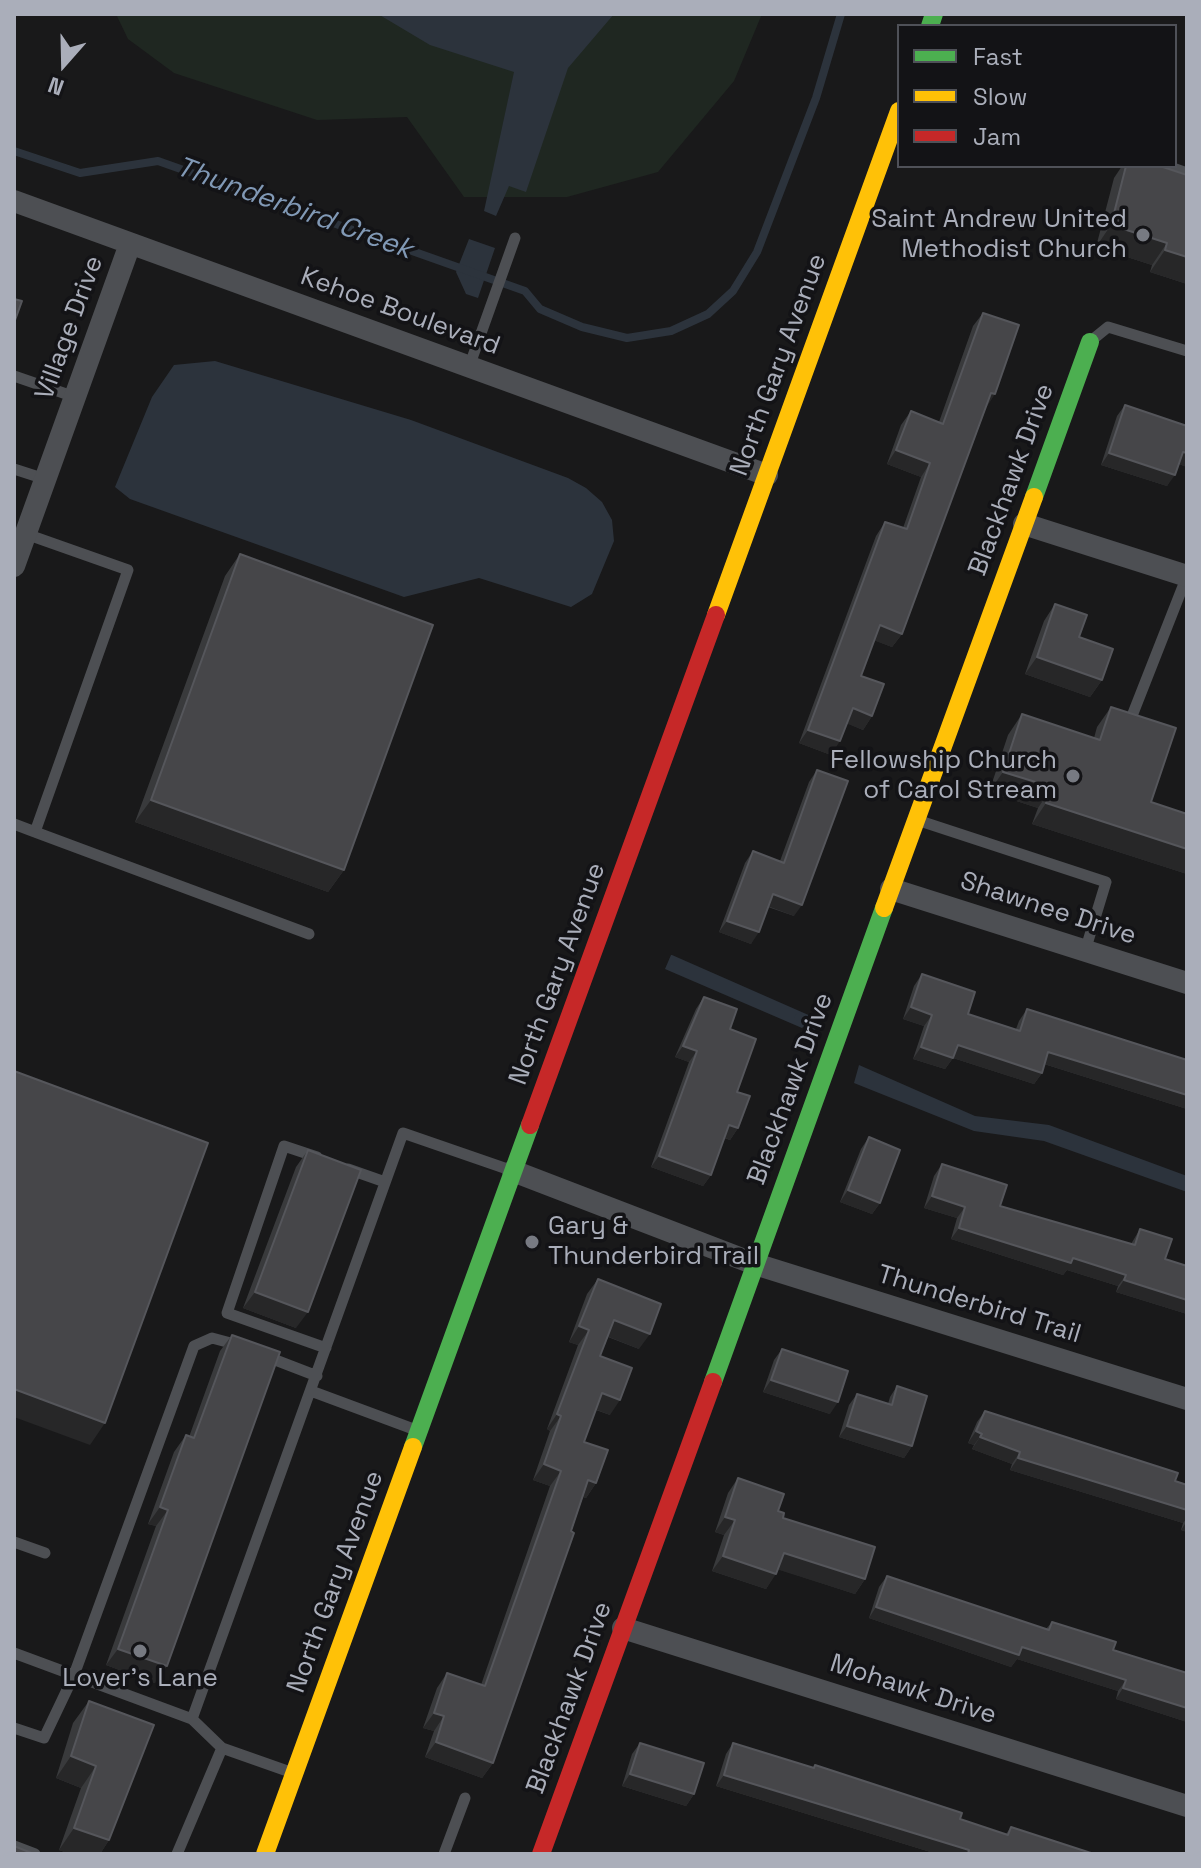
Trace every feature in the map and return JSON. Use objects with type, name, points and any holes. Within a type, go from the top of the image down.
[{"type":"street","name":"North Gary Avenue","points":[[265,1854],[897,117]]},
{"type":"street","name":"Kehoe Boulevard","points":[[14,201],[767,475]]},
{"type":"street","name":"Village Drive","points":[[14,566],[130,244]]},
{"type":"street","name":"Blackhawk Drive","points":[[541,1854],[1090,342]]},
{"type":"street","points":[[1024,524],[1187,576]]},
{"type":"street","name":"Shawnee Drive","points":[[891,889],[1187,983]]},
{"type":"street","name":"Thunderbird Trail","points":[[513,1171],[755,1264],[1187,1399]]},
{"type":"street","name":"Mohawk Drive","points":[[623,1628],[1187,1806]]},
{"type":"lane","points":[[469,367],[515,238]]},
{"type":"lane","points":[[1090,342],[1108,327],[1187,351]]},
{"type":"lane","points":[[14,376],[75,397]]},
{"type":"lane","points":[[14,469],[45,479]]},
{"type":"lane","points":[[26,534],[128,570],[35,832]]},
{"type":"lane","points":[[1130,721],[1187,576]]},
{"type":"lane","points":[[917,819],[1106,882],[1085,951]]},
{"type":"lane","points":[[14,824],[309,934]]},
{"type":"lane","points":[[192,1719],[403,1133],[513,1171]]},
{"type":"lane","points":[[326,1348],[227,1313],[284,1146],[327,1161]]},
{"type":"lane","points":[[342,1167],[385,1182]]},
{"type":"lane","points":[[14,1728],[44,1738],[74,1675],[194,1346],[212,1338],[226,1340],[317,1376]]},
{"type":"lane","points":[[311,1391],[419,1431]]},
{"type":"lane","points":[[14,1542],[45,1553]]},
{"type":"lane","points":[[14,1653],[192,1719],[222,1748],[294,1773]]},
{"type":"lane","points":[[177,1854],[222,1748]]},
{"type":"lane","points":[[445,1854],[465,1798]]},
{"type":"lane","points":[[14,1846],[35,1854]]},
{"type":"shaded area","points":[[116,14],[762,14],[734,81],[658,172],[567,197],[464,197],[407,117],[317,120],[174,73],[128,39]]},
{"type":"shaded area","points":[[378,14],[614,14],[568,68],[526,192],[509,186],[496,216],[484,211],[514,72],[430,45]]},
{"type":"shaded area","points":[[469,239],[495,248],[478,298],[466,294],[456,272]]},
{"type":"shaded area","points":[[215,361],[411,420],[568,478],[586,488],[602,502],[612,520],[614,541],[592,594],[571,607],[479,578],[404,597],[130,499],[115,487],[152,397],[174,365]]},
{"type":"shaded area","points":[[671,955],[813,1017],[802,1028],[665,969]]},
{"type":"shaded area","points":[[859,1065],[975,1116],[1049,1125],[1187,1176],[1187,1192],[1044,1141],[974,1131],[854,1083]]},
{"type":"building","points":[[1125,168],[1166,168],[1187,175],[1187,257],[1165,250],[1167,243],[1111,225]]},
{"type":"building","points":[[14,299],[22,301],[14,323]]},
{"type":"building","points":[[983,313],[1019,325],[902,634],[880,625],[861,676],[884,684],[872,716],[853,708],[840,741],[808,730],[885,522],[907,529],[930,463],[896,450],[911,411],[943,424]]},
{"type":"building","points":[[1125,405],[1187,426],[1187,453],[1183,452],[1175,475],[1109,453]]},
{"type":"building","points":[[240,554],[433,625],[344,870],[151,800]]},
{"type":"building","points":[[1055,604],[1087,615],[1079,637],[1113,649],[1102,680],[1037,657]]},
{"type":"building","name":"Fellowship Church of Carol Stream","points":[[1111,707],[1176,728],[1151,802],[1187,814],[1187,849],[1046,803],[1052,787],[1003,772],[1022,714],[1100,740]]},
{"type":"building","points":[[817,770],[848,781],[802,905],[773,894],[759,932],[727,921],[753,851],[784,863]]},
{"type":"building","points":[[922,974],[975,992],[968,1014],[1020,1031],[1027,1009],[1187,1060],[1187,1095],[1048,1052],[1042,1073],[958,1045],[953,1058],[921,1047],[932,1015],[911,1007]]},
{"type":"building","points":[[704,997],[737,1009],[730,1029],[756,1039],[737,1092],[750,1096],[738,1128],[729,1125],[711,1175],[659,1156],[697,1051],[683,1046]]},
{"type":"building","points":[[14,1071],[208,1143],[105,1423],[14,1389]]},
{"type":"building","points":[[869,1137],[900,1150],[880,1203],[848,1190]]},
{"type":"building","points":[[308,1150],[361,1170],[308,1312],[255,1292]]},
{"type":"building","points":[[942,1164],[1007,1185],[1000,1206],[1135,1245],[1140,1229],[1172,1239],[1165,1259],[1187,1266],[1187,1300],[1124,1280],[1126,1275],[1073,1258],[1071,1263],[959,1228],[965,1207],[932,1196]]},
{"type":"building","points":[[598,1279],[661,1304],[650,1334],[614,1320],[600,1356],[632,1368],[620,1400],[602,1393],[584,1442],[608,1450],[596,1483],[588,1480],[571,1531],[574,1533],[493,1763],[436,1742],[444,1716],[434,1713],[447,1673],[485,1686],[561,1471],[544,1464],[561,1416],[557,1414],[589,1330],[579,1326]]},
{"type":"building","points":[[232,1335],[280,1352],[167,1666],[118,1649],[168,1510],[160,1507],[186,1435],[194,1438]]},
{"type":"building","points":[[782,1349],[848,1371],[838,1402],[771,1380]]},
{"type":"building","points":[[897,1386],[927,1396],[912,1446],[847,1426],[857,1394],[892,1405]]},
{"type":"building","points":[[985,1411],[1178,1473],[1175,1481],[1187,1485],[1187,1510],[1018,1458],[1020,1452],[980,1437],[982,1434],[976,1431]]},
{"type":"building","points":[[738,1478],[784,1494],[778,1511],[784,1513],[783,1518],[875,1547],[865,1579],[784,1553],[776,1574],[723,1556],[735,1520],[725,1517]]},
{"type":"building","points":[[887,1576],[1049,1630],[1052,1622],[1116,1642],[1113,1650],[1187,1673],[1187,1708],[1123,1688],[1126,1680],[1022,1647],[1019,1655],[876,1607]]},
{"type":"building","points":[[89,1701],[154,1725],[109,1840],[74,1828],[96,1766],[71,1756]]},
{"type":"building","points":[[640,1743],[704,1763],[694,1794],[630,1774]]},
{"type":"building","points":[[733,1743],[814,1768],[815,1765],[962,1813],[960,1819],[1008,1835],[1011,1827],[1094,1854],[968,1854],[969,1850],[724,1775]]},
{"type":"building","points":[[14,1846],[34,1854],[14,1854]]},
{"type":"waterway","points":[[14,151],[80,173],[158,161],[525,291],[540,309],[582,327],[627,338],[671,331],[708,314],[733,291],[757,252],[816,98],[841,14]]},
{"type":"waterway","name":"Thunderbird Creek","points":[[799,1017],[813,1026]]},
{"type":"traffic: fast","points":[[931,24],[934,14]]},
{"type":"traffic: fast","points":[[1034,497],[1090,342]]},
{"type":"traffic: fast","points":[[713,1382],[884,908]]},
{"type":"traffic: fast","points":[[413,1447],[530,1125]]},
{"type":"traffic: slow","points":[[716,615],[897,117]]},
{"type":"traffic: slow","points":[[884,908],[1034,497]]},
{"type":"traffic: slow","points":[[265,1854],[413,1447]]},
{"type":"traffic: jam","points":[[530,1125],[716,615]]},
{"type":"traffic: jam","points":[[541,1854],[713,1382]]},
{"type":"place","name":"Saint Andrew United Methodist Church","points":[[1143,235]]},
{"type":"place","name":"Fellowship Church of Carol Stream","points":[[1073,776]]},
{"type":"place","name":"Gary & Thunderbird Trail","points":[[532,1242]]},
{"type":"place","name":"Lover's Lane","points":[[140,1651]]}]
